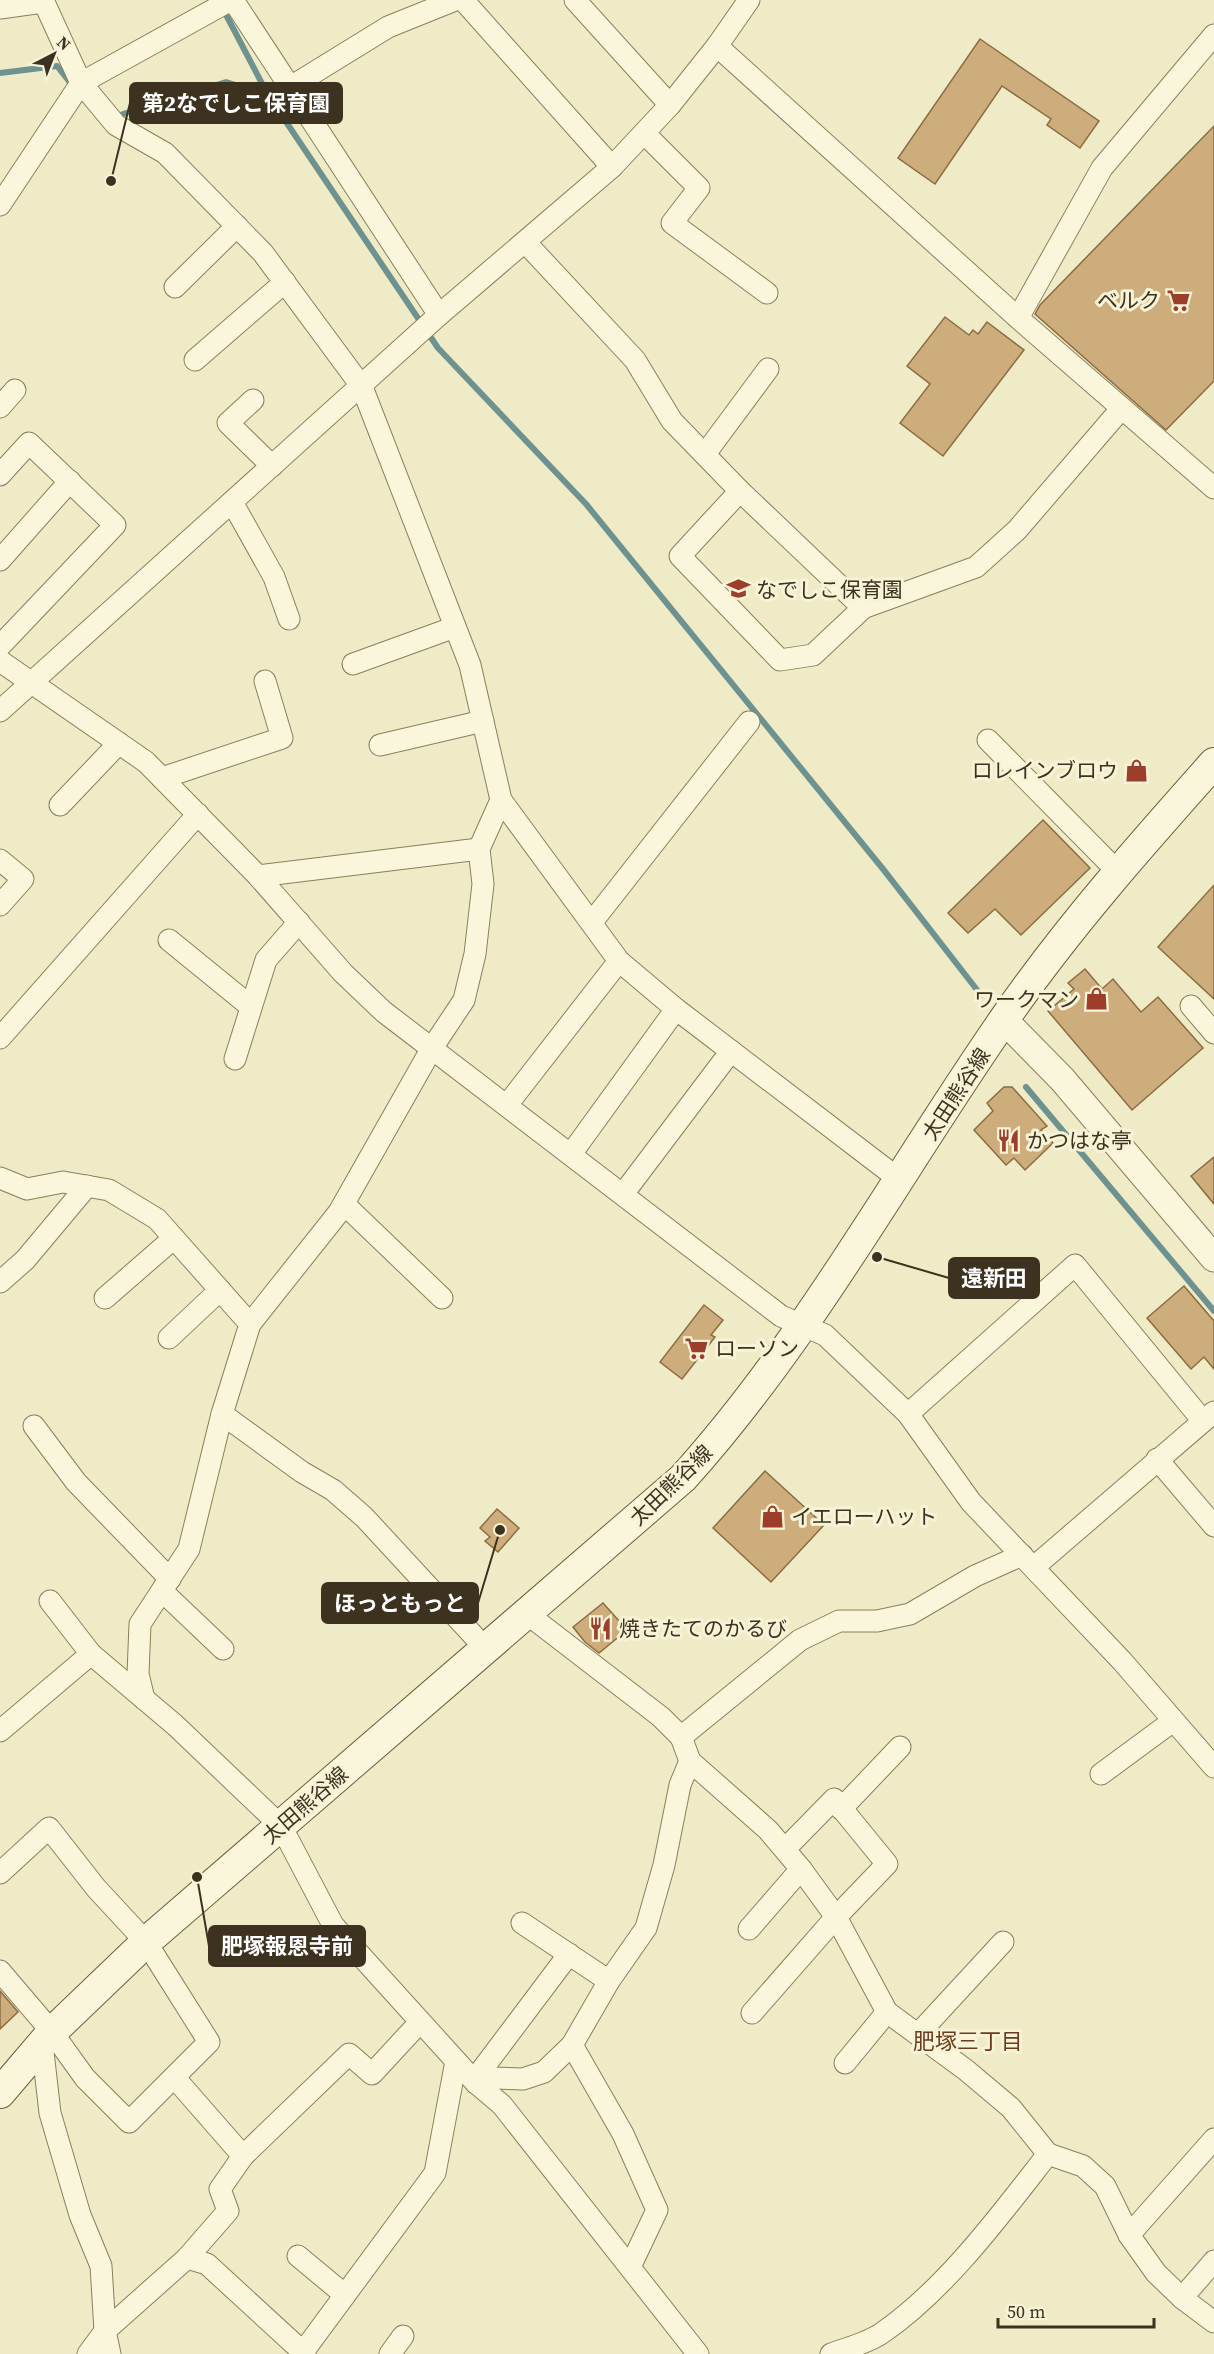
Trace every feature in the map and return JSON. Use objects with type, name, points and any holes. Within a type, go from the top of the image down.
[{"type":"main road","name":"太田熊谷線","points":[[0,2093],[47,2037],[146,1941],[683,1478],[727,1429],[803,1326],[1044,963],[1117,871],[1214,763]]},
{"type":"street","points":[[0,205],[81,83],[232,0],[437,317]]},
{"type":"street","points":[[575,0],[670,105]]},
{"type":"street","points":[[0,711],[437,317],[612,167],[670,105],[717,46],[748,0]]},
{"type":"street","points":[[0,9],[43,1],[81,83],[116,125],[165,153],[263,253],[362,387],[470,665],[501,800],[619,961],[676,1009],[900,1179]]},
{"type":"street","points":[[289,88],[388,27],[454,1],[612,167]]},
{"type":"street","points":[[1018,318],[1102,168],[1214,35]]},
{"type":"street","points":[[717,46],[1120,409],[1214,488]]},
{"type":"street","points":[[645,134],[699,188],[672,223],[767,293]]},
{"type":"street","points":[[175,287],[237,226]]},
{"type":"street","points":[[526,243],[635,360],[672,421],[740,491],[863,608]]},
{"type":"street","points":[[195,360],[285,282]]},
{"type":"street","points":[[705,454],[768,369]]},
{"type":"street","points":[[0,407],[15,390]]},
{"type":"street","points":[[253,400],[228,423],[272,466]]},
{"type":"street","points":[[740,491],[680,556],[780,660],[813,655],[863,608],[976,567],[1017,530],[1120,409]]},
{"type":"street","points":[[0,476],[29,442],[116,525],[0,646]]},
{"type":"street","points":[[0,560],[70,482]]},
{"type":"street","points":[[232,502],[274,577],[290,619]]},
{"type":"street","points":[[353,664],[455,627]]},
{"type":"street","points":[[0,661],[146,762],[258,876],[343,973],[384,1012],[781,1316],[825,1335],[908,1414],[971,1502],[1122,1661],[1214,1767]]},
{"type":"street","points":[[162,778],[282,738],[265,681]]},
{"type":"street","points":[[380,745],[483,721]]},
{"type":"street","points":[[592,922],[749,722]]},
{"type":"street","points":[[988,740],[1117,871]]},
{"type":"street","points":[[60,805],[119,742]]},
{"type":"street","points":[[144,1699],[138,1674],[140,1624],[189,1549],[222,1414],[250,1324],[344,1204],[432,1048],[464,1000],[475,954],[483,884],[479,849],[501,800]]},
{"type":"street","points":[[0,1038],[198,814]]},
{"type":"street","points":[[258,876],[479,849]]},
{"type":"street","points":[[0,860],[23,879],[0,905]]},
{"type":"street","points":[[235,1059],[266,960],[299,922]]},
{"type":"street","points":[[169,940],[250,1006]]},
{"type":"street","points":[[507,1105],[619,961]]},
{"type":"street","points":[[571,1154],[676,1009]]},
{"type":"street","points":[[1004,1020],[1062,1079],[1214,1258]]},
{"type":"street","points":[[623,1194],[731,1051]]},
{"type":"street","points":[[0,1178],[27,1189],[63,1182],[109,1190],[157,1219],[250,1324]]},
{"type":"street","points":[[0,1282],[25,1260],[87,1186]]},
{"type":"street","points":[[344,1204],[442,1298]]},
{"type":"street","points":[[105,1298],[174,1238]]},
{"type":"street","points":[[681,1737],[800,1640],[839,1621],[877,1621],[910,1614],[975,1576],[1028,1561],[1209,1416],[1075,1265],[908,1414]]},
{"type":"street","points":[[169,1338],[220,1290]]},
{"type":"street","points":[[222,1414],[333,1490],[364,1517],[485,1648]]},
{"type":"street","points":[[34,1426],[76,1482],[223,1649]]},
{"type":"street","points":[[1157,1459],[1214,1526]]},
{"type":"street","points":[[50,1601],[91,1654],[144,1699],[281,1826],[333,1924],[476,2083],[502,2104],[699,2354]]},
{"type":"street","points":[[526,1613],[661,1717],[681,1737],[690,1761],[768,1830],[801,1869],[836,1917],[887,2012],[919,2033],[1011,2108],[1048,2154],[1083,2166],[1105,2186],[1129,2235],[1156,2273],[1182,2298],[1214,2322]]},
{"type":"street","points":[[0,1731],[91,1654]]},
{"type":"street","points":[[1101,1774],[1173,1721]]},
{"type":"street","points":[[841,1809],[900,1748]]},
{"type":"street","points":[[476,2083],[492,2078],[523,2079],[544,2072],[572,2045],[609,1981],[646,1928],[664,1865],[680,1785],[690,1761]]},
{"type":"street","points":[[752,2013],[836,1917],[887,1864],[834,1799],[785,1849]]},
{"type":"street","points":[[0,1873],[49,1828],[96,1888],[146,1941],[209,2042],[129,2122],[47,2037],[0,1971]]},
{"type":"street","points":[[749,1929],[801,1869]]},
{"type":"street","points":[[522,1923],[609,1981]]},
{"type":"street","points":[[919,2033],[1003,1942]]},
{"type":"street","points":[[476,2083],[481,2071],[569,1954]]},
{"type":"street","points":[[844,2063],[887,2012]]},
{"type":"street","points":[[88,2354],[105,2331],[187,2258],[228,2211],[220,2189],[243,2156],[292,2112],[349,2054],[372,2074],[420,2022]]},
{"type":"street","points":[[47,2037],[50,2113],[80,2215],[101,2266],[105,2331],[110,2354]]},
{"type":"street","points":[[572,2045],[623,2134],[657,2210],[630,2267]]},
{"type":"street","points":[[187,2258],[207,2264],[304,2353],[435,2173],[456,2061]]},
{"type":"street","points":[[174,2077],[243,2156]]},
{"type":"street","points":[[1129,2235],[1214,2139]]},
{"type":"street","points":[[831,2354],[881,2334],[924,2297],[976,2246],[1048,2154]]},
{"type":"street","points":[[298,2256],[345,2295]]},
{"type":"street","points":[[1182,2298],[1214,2261]]},
{"type":"street","points":[[390,2354],[403,2336]]},
{"type":"building","points":[[980,39],[1099,121],[1080,148],[1047,125],[1051,119],[1002,86],[935,184],[898,158]]},
{"type":"building","points":[[1214,126],[1214,381],[1166,430],[1035,314],[1040,305]]},
{"type":"building","points":[[945,317],[969,335],[973,330],[978,334],[987,322],[1024,350],[943,456],[900,423],[930,384],[907,366]]},
{"type":"building","points":[[1043,820],[1090,868],[1021,935],[995,909],[968,933],[948,913]]},
{"type":"building","points":[[1214,885],[1214,999],[1158,947]]},
{"type":"building","points":[[1085,969],[1102,989],[1113,979],[1141,1012],[1158,997],[1203,1048],[1132,1110],[1048,1011],[1074,989],[1068,983]]},
{"type":"building","points":[[1004,1087],[1012,1087],[1047,1126],[1041,1130],[1053,1143],[1025,1170],[1014,1158],[1006,1165],[974,1130],[993,1111],[987,1103]]},
{"type":"building","points":[[1214,1157],[1214,1204],[1191,1176]]},
{"type":"building","points":[[1184,1286],[1214,1321],[1214,1369],[1204,1357],[1191,1369],[1147,1318]]},
{"type":"building","points":[[704,1305],[723,1320],[711,1335],[715,1337],[682,1379],[660,1362]]},
{"type":"building","points":[[765,1471],[824,1525],[771,1582],[713,1528]]},
{"type":"building","points":[[497,1509],[519,1528],[498,1552],[485,1541],[490,1537],[480,1528]]},
{"type":"building","points":[[603,1603],[627,1630],[599,1653],[585,1642],[573,1627]]},
{"type":"building","points":[[0,1991],[18,2012],[0,2029]]},
{"type":"waterway","points":[[223,9],[268,95],[438,348],[586,504],[883,869],[981,995]]},
{"type":"waterway","points":[[0,73],[57,66],[72,85]]},
{"type":"waterway","points":[[115,119],[123,114],[226,82],[268,95]]},
{"type":"waterway","points":[[1026,1087],[1214,1311]]},
{"type":"place","name":"第2なでしこ保育園","points":[[111,181]]},
{"type":"place","name":"ベルク","points":[[1178,300]]},
{"type":"place","name":"なでしこ保育園","points":[[738,589]]},
{"type":"place","name":"ロレインブロウ","points":[[1136,770]]},
{"type":"place","name":"ワークマン","points":[[1097,999]]},
{"type":"place","name":"かつはな亭","points":[[1009,1140]]},
{"type":"place","name":"遠新田","points":[[877,1257]]},
{"type":"place","name":"ローソン","points":[[697,1348]]},
{"type":"place","name":"イエローハット","points":[[773,1516]]},
{"type":"place","name":"ほっともっと","points":[[500,1530]]},
{"type":"place","name":"焼きたてのかるび","points":[[601,1628]]},
{"type":"place","name":"肥塚報恩寺前","points":[[197,1877]]},
{"type":"district","name":"肥塚三丁目","points":[[968,2041]]}]
